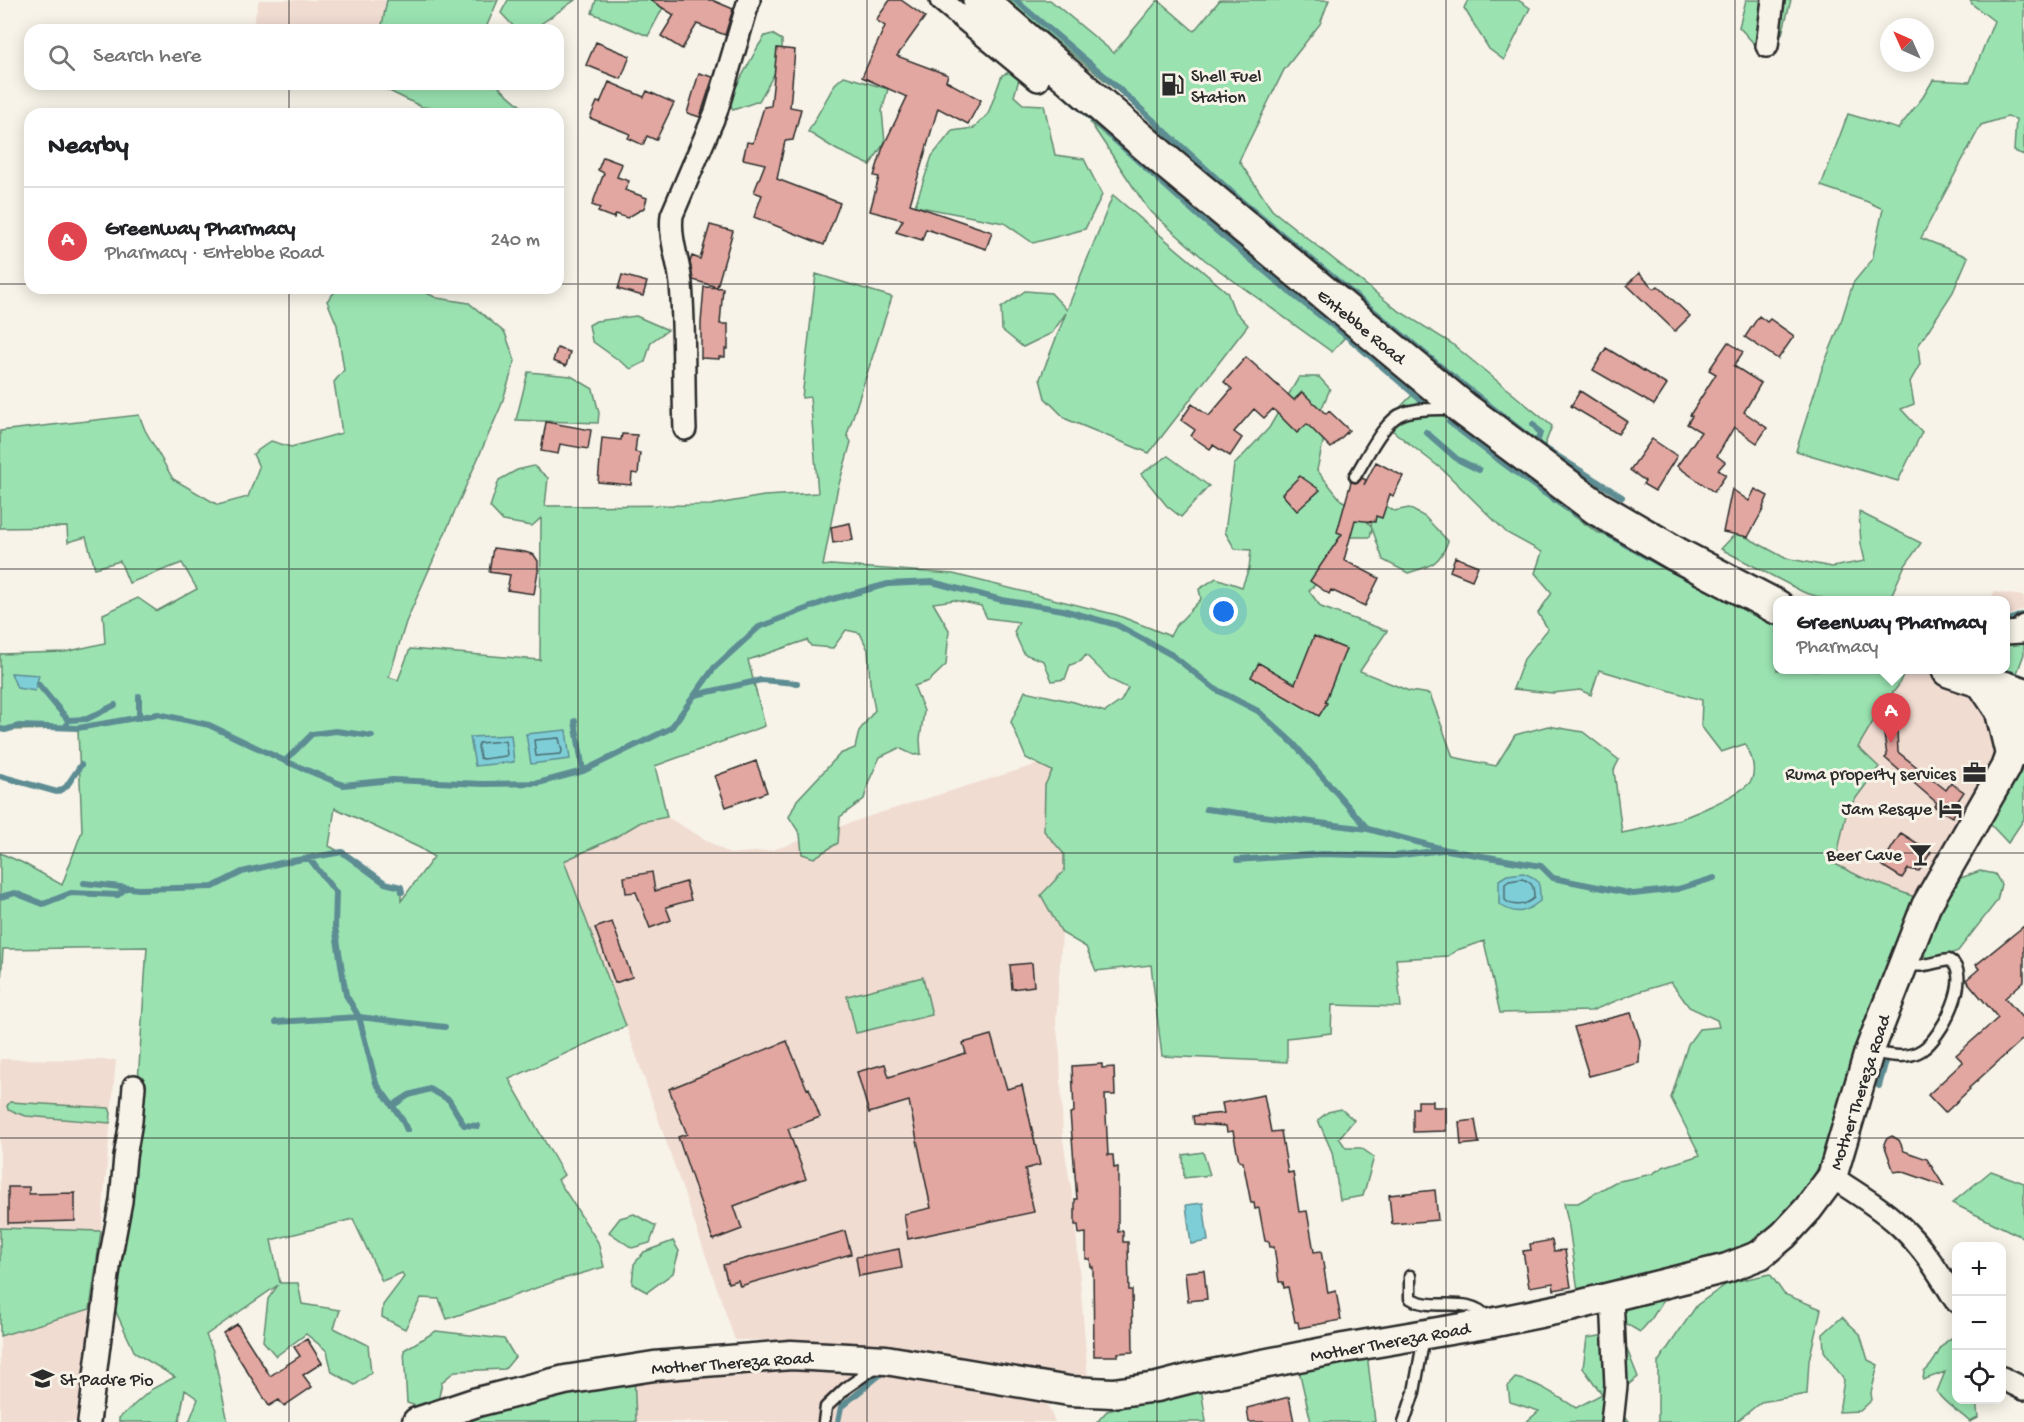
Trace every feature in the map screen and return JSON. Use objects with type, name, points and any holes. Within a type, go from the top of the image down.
[{"type":"main road","name":"Entebbe Road","points":[[980,0],[1170,165],[1464,409],[1597,507],[1676,554],[1773,605]]},
{"type":"main road","points":[[1964,674],[2024,695]]},
{"type":"main road","points":[[1982,680],[2002,710],[2014,755]]},
{"type":"street","points":[[685,429],[681,291],[671,232],[672,215],[716,112],[749,0]]},
{"type":"street","points":[[941,0],[1038,80]]},
{"type":"street","points":[[1767,46],[1773,0]]},
{"type":"street","name":"Mother Thereza Road","points":[[417,1422],[477,1402],[565,1380],[654,1366],[791,1355],[886,1360],[1069,1391],[1113,1393],[1491,1323],[1727,1268],[1760,1255],[1784,1235],[1808,1209],[1832,1177],[1869,1052],[1926,906],[2014,755],[2024,716]]},
{"type":"street","points":[[89,1422],[110,1260],[121,1201],[124,1157],[131,1121],[134,1086]]},
{"type":"street","points":[[1832,1177],[1878,1207],[1902,1227],[1929,1258],[1953,1296]]},
{"type":"street","points":[[1612,1296],[1616,1384],[1612,1422]]},
{"type":"street","points":[[2006,1380],[2024,1389]]},
{"type":"lane","points":[[1355,476],[1390,421],[1402,413],[1429,409],[1464,409]]},
{"type":"lane","points":[[1869,1052],[1903,1057],[1922,1050],[1948,1017],[1958,987],[1958,970],[1954,963],[1949,960],[1931,966],[1904,964]]},
{"type":"lane","points":[[1410,1276],[1410,1298],[1419,1304],[1466,1304],[1485,1314],[1491,1323]]},
{"type":"lane","points":[[1404,1422],[1414,1392],[1424,1334]]},
{"type":"lane","points":[[824,1422],[826,1407],[846,1388],[886,1360]]},
{"type":"shaded area","points":[[259,0],[387,0],[382,24],[253,24]]},
{"type":"shaded area","points":[[1994,592],[2024,596],[2024,609],[2010,615],[2010,596],[1992,596]]},
{"type":"shaded area","points":[[1903,674],[1929,674],[1959,688],[1986,711],[1996,756],[1920,899],[1861,877],[1835,864],[1847,810],[1879,767],[1858,747],[1881,708],[1898,686]]},
{"type":"shaded area","points":[[1051,760],[1064,854],[1056,1022],[1060,1054],[1063,1140],[1074,1206],[1088,1377],[925,1351],[814,1340],[735,1340],[626,1026],[564,861],[614,838],[641,822],[667,817],[730,854],[773,850],[873,815]]},
{"type":"shaded area","points":[[0,1059],[116,1060],[101,1231],[0,1229]]},
{"type":"shaded area","name":"St Padre Pio","points":[[90,1309],[80,1422],[0,1422],[0,1336]]},
{"type":"shaded area","points":[[833,1363],[1047,1404],[1055,1422],[636,1422],[634,1372]]},
{"type":"green space","points":[[387,0],[498,0],[488,24],[382,24]]},
{"type":"green space","points":[[508,0],[575,0],[541,24],[511,24],[501,13]]},
{"type":"green space","points":[[596,0],[667,0],[648,36],[592,13]]},
{"type":"green space","points":[[1007,0],[1050,0],[1114,53],[1158,0],[1194,31],[1220,0],[1329,0],[1320,24],[1284,70],[1239,161],[1272,210],[1396,309],[1451,343],[1552,426],[1542,452],[1217,186],[1132,103]]},
{"type":"green space","points":[[1468,0],[1518,0],[1530,8],[1504,60],[1489,49],[1464,8]]},
{"type":"green space","points":[[1746,0],[1791,0],[1782,34],[1766,57],[1739,27]]},
{"type":"green space","points":[[1970,0],[2024,0],[2024,155],[2014,151],[2016,119],[2007,117],[1981,125],[1921,238],[1968,257],[1953,292],[1918,346],[1920,364],[1910,382],[1914,404],[1901,409],[1922,432],[1898,481],[1796,451],[1853,283],[1872,260],[1883,209],[1821,186],[1848,114],[1898,129],[1933,80],[1970,82],[1994,21]]},
{"type":"green space","points":[[772,34],[782,40],[782,60],[759,101],[733,110],[729,100],[759,45],[765,36]]},
{"type":"green space","points":[[1015,70],[1020,76],[1014,96],[1023,104],[1044,105],[1055,155],[1084,159],[1102,195],[1085,229],[1033,243],[1004,223],[915,206],[932,156],[952,131],[974,128],[988,114],[1002,75]]},
{"type":"green space","points":[[844,76],[888,89],[882,111],[885,142],[870,165],[837,150],[808,132],[835,84]]},
{"type":"green space","points":[[387,90],[502,90],[522,107],[431,108],[422,107]]},
{"type":"green space","points":[[1090,122],[1345,337],[1332,352],[1205,260],[1148,209]]},
{"type":"green space","points":[[1113,195],[1227,292],[1234,310],[1248,325],[1149,453],[1066,419],[1045,398],[1040,379],[1066,313],[1052,333],[1023,347],[1002,330],[1001,308],[1025,291],[1051,293],[1067,310]]},
{"type":"green space","points":[[816,274],[892,297],[847,435],[851,442],[837,491],[823,566],[953,574],[1117,615],[1170,636],[1175,627],[1201,599],[1199,589],[1216,578],[1242,587],[1249,568],[1251,550],[1235,549],[1225,532],[1234,465],[1269,428],[1299,377],[1319,377],[1330,389],[1321,410],[1327,424],[1317,470],[1341,500],[1358,510],[1371,526],[1374,509],[1385,505],[1394,511],[1409,508],[1425,517],[1448,541],[1442,555],[1434,563],[1408,573],[1383,560],[1372,528],[1370,537],[1347,537],[1325,574],[1309,591],[1321,607],[1387,631],[1360,671],[1409,691],[1430,694],[1453,757],[1496,766],[1515,735],[1548,726],[1583,732],[1619,760],[1614,770],[1622,833],[1675,821],[1714,805],[1739,791],[1752,779],[1753,765],[1749,752],[1745,744],[1721,752],[1701,726],[1702,700],[1599,670],[1591,695],[1580,690],[1553,693],[1513,689],[1524,659],[1548,629],[1538,613],[1552,593],[1535,573],[1542,552],[1507,533],[1443,470],[1384,424],[1415,392],[1542,494],[1597,532],[1674,565],[1773,615],[1773,674],[1903,674],[1898,686],[1881,708],[1858,747],[1879,767],[1847,810],[1835,864],[1861,877],[1920,899],[1827,1151],[1803,1195],[1782,1225],[1666,1296],[1640,1332],[1603,1310],[1604,1283],[1579,1298],[1564,1203],[1578,1203],[1615,1182],[1652,1174],[1663,1167],[1700,1155],[1671,1098],[1688,1044],[1699,1029],[1719,1027],[1717,1020],[1689,1007],[1671,982],[1638,992],[1591,1011],[1500,1013],[1484,941],[1457,950],[1448,956],[1396,959],[1401,1007],[1332,1005],[1331,1033],[1287,1038],[1287,1062],[1162,1056],[1151,965],[1096,971],[1086,947],[1062,933],[1041,895],[1064,871],[1064,854],[1044,831],[1045,785],[1052,771],[1026,758],[1011,722],[1025,691],[1074,702],[1105,712],[1121,701],[1128,688],[1111,680],[1086,655],[1081,661],[1070,665],[1065,679],[1052,681],[1044,661],[1024,654],[1014,632],[1019,622],[987,618],[981,606],[954,600],[933,603],[949,630],[946,665],[929,681],[914,686],[924,711],[920,739],[921,754],[914,755],[899,748],[880,757],[864,799],[840,817],[838,843],[814,858],[802,854],[800,834],[789,817],[797,800],[840,754],[855,748],[859,731],[875,710],[870,683],[868,650],[860,633],[846,630],[833,648],[811,646],[807,640],[748,660],[765,726],[655,766],[667,817],[641,822],[614,838],[564,861],[626,1026],[509,1079],[564,1175],[558,1180],[598,1242],[604,1267],[559,1280],[447,1319],[439,1299],[421,1298],[405,1329],[382,1317],[383,1305],[404,1277],[402,1273],[382,1281],[353,1219],[271,1240],[280,1283],[298,1283],[302,1304],[340,1310],[334,1328],[368,1345],[371,1373],[355,1385],[332,1372],[327,1351],[306,1334],[276,1356],[263,1341],[268,1299],[278,1285],[206,1335],[213,1351],[228,1422],[189,1422],[198,1399],[185,1390],[179,1422],[119,1422],[119,1418],[152,1389],[175,1377],[135,1353],[110,1299],[122,1228],[129,1217],[147,947],[3,949],[0,998],[0,853],[62,885],[82,831],[78,729],[0,730],[0,654],[65,652],[105,643],[103,614],[138,598],[157,611],[197,589],[182,563],[129,583],[120,561],[95,568],[86,537],[68,542],[67,527],[0,528],[0,431],[139,415],[173,479],[218,505],[248,497],[259,467],[253,454],[271,441],[291,447],[342,433],[334,382],[344,370],[337,325],[327,301],[333,294],[429,294],[437,298],[469,303],[505,333],[515,361],[501,406],[406,622],[389,677],[398,680],[410,649],[540,660],[541,518],[532,526],[503,521],[490,507],[499,480],[517,470],[534,466],[548,478],[545,506],[711,505],[764,496],[818,493],[810,397],[802,398]],"holes":[[[335,808],[420,848],[434,857],[401,901],[401,887],[373,874],[329,846]]]},
{"type":"green space","points":[[636,316],[668,330],[651,342],[645,362],[631,369],[592,341],[589,325],[596,321]]},
{"type":"green space","points":[[528,372],[571,376],[593,389],[599,413],[598,423],[516,420]]},
{"type":"green space","points":[[1168,456],[1209,486],[1181,517],[1167,506],[1141,474]]},
{"type":"green space","points":[[1859,512],[1921,543],[1904,567],[1892,594],[1893,596],[1816,596],[1803,592],[1721,549],[1737,532],[1785,558],[1832,567],[1865,561],[1861,544]]},
{"type":"green space","points":[[2010,639],[2024,639],[2024,654],[2017,673],[2010,671]]},
{"type":"green space","points":[[2024,767],[2024,819],[2008,843],[1989,823]]},
{"type":"green space","points":[[1980,871],[1995,874],[2001,884],[1997,901],[1958,951],[1935,960],[1921,955],[1922,941],[1955,880]]},
{"type":"green space","points":[[923,977],[932,1015],[856,1033],[847,996]]},
{"type":"green space","points":[[10,1102],[109,1108],[110,1123],[26,1116],[8,1110],[7,1106]]},
{"type":"green space","points":[[1341,1109],[1354,1120],[1339,1138],[1346,1148],[1361,1148],[1374,1157],[1363,1196],[1340,1200],[1332,1152],[1318,1120],[1328,1112]]},
{"type":"green space","points":[[1203,1152],[1210,1175],[1184,1178],[1183,1155]]},
{"type":"green space","points":[[1991,1171],[2024,1183],[2024,1238],[1952,1203]]},
{"type":"green space","points":[[634,1214],[656,1226],[650,1243],[632,1248],[609,1232],[620,1218]]},
{"type":"green space","points":[[0,1228],[101,1231],[90,1309],[0,1336]]},
{"type":"green space","points":[[673,1241],[679,1251],[673,1273],[647,1292],[632,1284],[634,1264],[644,1252]]},
{"type":"green space","points":[[1770,1274],[1784,1294],[1821,1309],[1809,1360],[1807,1394],[1761,1402],[1736,1422],[1658,1422],[1658,1362],[1697,1305],[1728,1283]]},
{"type":"green space","points":[[1842,1317],[1860,1334],[1868,1360],[1878,1365],[1871,1393],[1872,1400],[1860,1411],[1839,1412],[1844,1380],[1824,1351],[1823,1334]]},
{"type":"green space","points":[[436,1331],[504,1339],[515,1357],[505,1369],[455,1371],[442,1382],[437,1406],[422,1408],[407,1403],[404,1350]]},
{"type":"green space","points":[[1606,1335],[1626,1347],[1638,1377],[1619,1392],[1616,1410],[1629,1422],[1526,1422],[1539,1411],[1510,1402],[1508,1386],[1515,1378],[1539,1386],[1576,1408],[1602,1394],[1583,1368],[1587,1338]]},
{"type":"green space","points":[[1952,1338],[1952,1404],[1976,1404],[1978,1418],[1970,1422],[1944,1401],[1937,1392],[1945,1372],[1923,1380],[1924,1372]]},
{"type":"green space","points":[[1367,1353],[1375,1422],[1311,1422],[1299,1370]]},
{"type":"green space","points":[[634,1372],[636,1422],[456,1422]]},
{"type":"green space","points":[[1201,1388],[1206,1422],[1097,1422],[1107,1411]]},
{"type":"water","points":[[11,673],[39,675],[35,691],[17,688]]},
{"type":"water","points":[[566,730],[570,759],[531,764],[526,734]]},
{"type":"water","points":[[511,735],[514,762],[475,766],[470,737]]},
{"type":"water","points":[[1523,873],[1538,883],[1540,901],[1520,912],[1510,910],[1499,904],[1499,880],[1507,875]]},
{"type":"water","points":[[1203,1203],[1208,1241],[1191,1244],[1186,1205]]},
{"type":"building","points":[[650,0],[712,0],[733,9],[725,35],[697,24],[682,49],[661,36],[674,15]]},
{"type":"building","points":[[890,0],[901,0],[925,17],[897,56],[948,75],[946,81],[981,100],[968,124],[938,108],[910,204],[992,232],[986,249],[926,229],[922,240],[896,232],[903,220],[870,211],[879,177],[874,176],[883,147],[907,97],[862,77],[885,26],[876,20]]},
{"type":"building","points":[[596,42],[630,56],[621,79],[586,65]]},
{"type":"building","points":[[777,48],[795,50],[790,107],[801,109],[793,140],[785,141],[777,179],[840,203],[824,245],[754,217],[762,195],[754,192],[765,164],[743,159],[747,142],[753,143],[764,107],[771,106]]},
{"type":"building","points":[[699,73],[713,77],[700,117],[687,113]]},
{"type":"building","points":[[609,82],[644,97],[647,91],[674,103],[656,140],[647,136],[643,145],[628,138],[630,134],[590,118],[597,102],[600,103]]},
{"type":"building","points":[[603,157],[622,164],[617,177],[629,181],[625,190],[647,198],[644,208],[627,218],[616,214],[614,218],[598,212],[600,208],[592,205],[604,173],[598,170]]},
{"type":"building","points":[[710,225],[733,231],[717,287],[693,280],[690,262],[692,256],[700,259]]},
{"type":"building","points":[[1639,273],[1654,289],[1658,286],[1690,316],[1675,331],[1627,285]]},
{"type":"building","points":[[622,275],[647,282],[643,296],[618,289]]},
{"type":"building","points":[[704,287],[723,288],[720,324],[728,324],[728,349],[725,349],[725,357],[719,357],[719,359],[701,358]]},
{"type":"building","points":[[1759,316],[1767,322],[1770,319],[1794,336],[1778,359],[1745,337]]},
{"type":"building","points":[[1728,342],[1743,352],[1734,366],[1761,383],[1744,412],[1767,428],[1757,443],[1734,427],[1717,456],[1725,462],[1718,470],[1726,475],[1714,492],[1677,466],[1701,432],[1687,424],[1692,416],[1690,415],[1716,374],[1709,370]]},
{"type":"building","points":[[557,348],[570,352],[566,366],[553,361]]},
{"type":"building","points":[[1606,348],[1667,385],[1654,405],[1593,370]]},
{"type":"building","points":[[1246,357],[1294,400],[1302,392],[1326,414],[1329,411],[1349,430],[1331,448],[1307,424],[1297,433],[1273,409],[1264,418],[1254,409],[1234,432],[1242,438],[1230,456],[1213,445],[1210,449],[1191,436],[1195,430],[1181,420],[1192,404],[1209,416],[1232,389],[1224,382]]},
{"type":"building","points":[[1580,391],[1627,421],[1618,434],[1571,406]]},
{"type":"building","points":[[546,422],[591,430],[588,449],[560,444],[558,454],[541,451]]},
{"type":"building","points":[[622,434],[637,435],[635,452],[640,453],[638,474],[632,473],[631,485],[598,482],[602,438],[621,440]]},
{"type":"building","points":[[1652,439],[1677,456],[1655,491],[1643,484],[1645,481],[1630,470]]},
{"type":"building","points":[[1376,462],[1403,476],[1393,496],[1390,494],[1382,518],[1376,516],[1375,522],[1355,520],[1344,560],[1379,578],[1365,606],[1331,590],[1329,594],[1310,581],[1342,534],[1337,532],[1351,482],[1358,483],[1362,478],[1366,480],[1364,485]]},
{"type":"building","points":[[1300,476],[1320,490],[1297,511],[1282,494]]},
{"type":"building","points":[[1732,489],[1749,501],[1755,489],[1768,496],[1748,537],[1723,532]]},
{"type":"building","points":[[850,523],[853,540],[833,543],[831,527]]},
{"type":"building","points":[[493,548],[534,555],[538,561],[538,571],[534,594],[507,590],[510,575],[489,572]]},
{"type":"building","points":[[1455,557],[1478,566],[1472,580],[1450,571]]},
{"type":"building","points":[[1314,636],[1346,649],[1325,702],[1327,703],[1319,716],[1251,677],[1259,663],[1295,684]]},
{"type":"building","points":[[1896,711],[1898,752],[1946,790],[1951,783],[1964,792],[1957,802],[1961,805],[1952,817],[1934,806],[1937,803],[1885,758],[1887,756],[1881,712]]},
{"type":"building","points":[[756,761],[767,792],[726,807],[715,776]]},
{"type":"building","points":[[1901,833],[1931,852],[1919,871],[1908,869],[1902,878],[1881,865]]},
{"type":"building","points":[[652,872],[655,891],[686,882],[691,900],[666,907],[671,920],[650,928],[636,892],[626,893],[624,877]]},
{"type":"building","points":[[612,922],[632,977],[615,983],[595,928]]},
{"type":"building","points":[[2024,926],[2024,981],[2005,998],[2024,1020],[2024,1038],[1945,1113],[1928,1095],[1963,1062],[1956,1055],[1998,1018],[1966,980],[1979,969],[1976,965]]},
{"type":"building","points":[[1032,963],[1034,986],[1012,989],[1010,965]]},
{"type":"building","points":[[1631,1013],[1640,1040],[1639,1063],[1589,1076],[1574,1027]]},
{"type":"building","points":[[991,1035],[1007,1089],[1022,1085],[1040,1165],[1025,1169],[1034,1212],[908,1239],[904,1214],[931,1208],[909,1101],[869,1113],[857,1072],[885,1064],[889,1077],[966,1053],[963,1043]]},
{"type":"building","points":[[787,1041],[820,1117],[788,1129],[806,1179],[734,1206],[742,1229],[713,1240],[678,1137],[687,1134],[669,1089]]},
{"type":"building","points":[[1102,1064],[1102,1068],[1114,1067],[1115,1095],[1105,1095],[1108,1155],[1113,1155],[1114,1168],[1118,1167],[1118,1232],[1123,1231],[1123,1242],[1128,1242],[1129,1290],[1132,1290],[1133,1352],[1118,1353],[1118,1356],[1094,1356],[1093,1267],[1091,1267],[1090,1259],[1086,1259],[1086,1233],[1079,1234],[1078,1225],[1075,1225],[1075,1199],[1077,1199],[1070,1113],[1074,1112],[1072,1066]]},
{"type":"building","points":[[1264,1095],[1271,1132],[1281,1131],[1288,1173],[1293,1172],[1299,1212],[1307,1211],[1314,1252],[1321,1251],[1328,1293],[1336,1291],[1341,1320],[1299,1328],[1298,1322],[1295,1322],[1288,1287],[1284,1288],[1283,1282],[1279,1282],[1274,1247],[1270,1247],[1269,1242],[1265,1241],[1259,1208],[1255,1209],[1254,1203],[1251,1203],[1243,1162],[1239,1161],[1233,1131],[1227,1132],[1226,1126],[1194,1124],[1193,1116],[1224,1113],[1222,1103]]},
{"type":"building","points":[[1418,1101],[1433,1101],[1433,1107],[1446,1107],[1446,1131],[1413,1132],[1413,1108],[1418,1108]]},
{"type":"building","points":[[1475,1120],[1479,1143],[1461,1145],[1459,1122]]},
{"type":"building","points":[[1892,1136],[1899,1140],[1904,1151],[1927,1159],[1944,1186],[1901,1171],[1894,1172],[1884,1144],[1886,1139]]},
{"type":"building","points":[[8,1187],[29,1187],[29,1194],[75,1193],[75,1221],[8,1223]]},
{"type":"building","points":[[1435,1190],[1438,1220],[1392,1224],[1389,1195]]},
{"type":"building","points":[[845,1231],[851,1254],[740,1286],[738,1280],[728,1283],[723,1265]]},
{"type":"building","points":[[1552,1240],[1554,1251],[1565,1250],[1571,1287],[1554,1290],[1553,1283],[1529,1287],[1523,1251],[1531,1250],[1530,1244]]},
{"type":"building","points":[[899,1249],[902,1268],[859,1276],[856,1257]]},
{"type":"building","points":[[1204,1270],[1207,1299],[1188,1301],[1185,1272]]},
{"type":"building","points":[[237,1324],[270,1376],[300,1356],[294,1347],[307,1339],[322,1363],[303,1375],[312,1387],[284,1406],[279,1400],[269,1406],[223,1333]]},
{"type":"building","points":[[1289,1397],[1294,1422],[1249,1422],[1247,1408]]},
{"type":"waterway","points":[[1015,0],[1106,77],[1239,199],[1446,371],[1532,439]]},
{"type":"waterway","points":[[1063,93],[1201,218],[1350,339],[1422,401]]},
{"type":"waterway","points":[[1449,422],[1594,526],[1687,578]]},
{"type":"waterway","points":[[1533,424],[1540,433],[1537,443],[1622,497]]},
{"type":"waterway","points":[[1426,432],[1457,459],[1479,470]]},
{"type":"waterway","points":[[0,729],[19,726],[78,728],[158,714],[209,725],[343,785],[392,780],[483,784],[538,783],[583,771],[671,728],[714,668],[759,627],[829,600],[888,584],[932,582],[1002,600],[1063,610],[1117,625],[1172,655],[1215,689],[1258,711],[1293,743],[1368,829]]},
{"type":"waterway","points":[[2010,620],[2021,615]]},
{"type":"waterway","points":[[2011,673],[2024,678]]},
{"type":"waterway","points":[[695,695],[761,680],[797,683]]},
{"type":"waterway","points":[[38,684],[68,720]]},
{"type":"waterway","points":[[139,696],[139,718]]},
{"type":"waterway","points":[[66,728],[68,720],[87,719],[115,705]]},
{"type":"waterway","points":[[575,721],[583,771]]},
{"type":"waterway","points":[[285,761],[312,734],[336,731],[372,736]]},
{"type":"waterway","points":[[0,776],[57,792],[66,787],[81,765]]},
{"type":"waterway","points":[[1206,809],[1368,829],[1447,850],[1541,866],[1553,878],[1633,894],[1678,889],[1714,878]]},
{"type":"waterway","points":[[1237,860],[1322,854],[1394,856],[1443,850]]},
{"type":"waterway","points":[[84,883],[139,889],[213,887],[242,872],[342,852],[385,883],[401,887],[402,892]]},
{"type":"waterway","points":[[309,858],[336,893],[335,927],[346,995],[359,1017],[376,1083],[402,1119],[407,1130]]},
{"type":"waterway","points":[[0,897],[15,893],[43,904],[71,893],[118,895],[126,888]]},
{"type":"waterway","points":[[276,1022],[359,1017],[445,1027]]},
{"type":"waterway","points":[[1879,1086],[1885,1064]]},
{"type":"waterway","points":[[392,1106],[409,1095],[430,1089],[449,1100],[464,1125],[478,1126]]},
{"type":"waterway","points":[[838,1422],[841,1407],[887,1369]]},
{"type":"place","name":"Shell Fuel Station","points":[[1173,85]]},
{"type":"place","name":"Greenway Pharmacy","points":[[1891,743]]},
{"type":"place","name":"Ruma property services","points":[[1974,773]]},
{"type":"place","name":"Jam Resque","points":[[1950,808]]},
{"type":"place","name":"Beer Cave","points":[[1920,854]]},
{"type":"place","name":"St Padre Pio","points":[[42,1379]]}]
